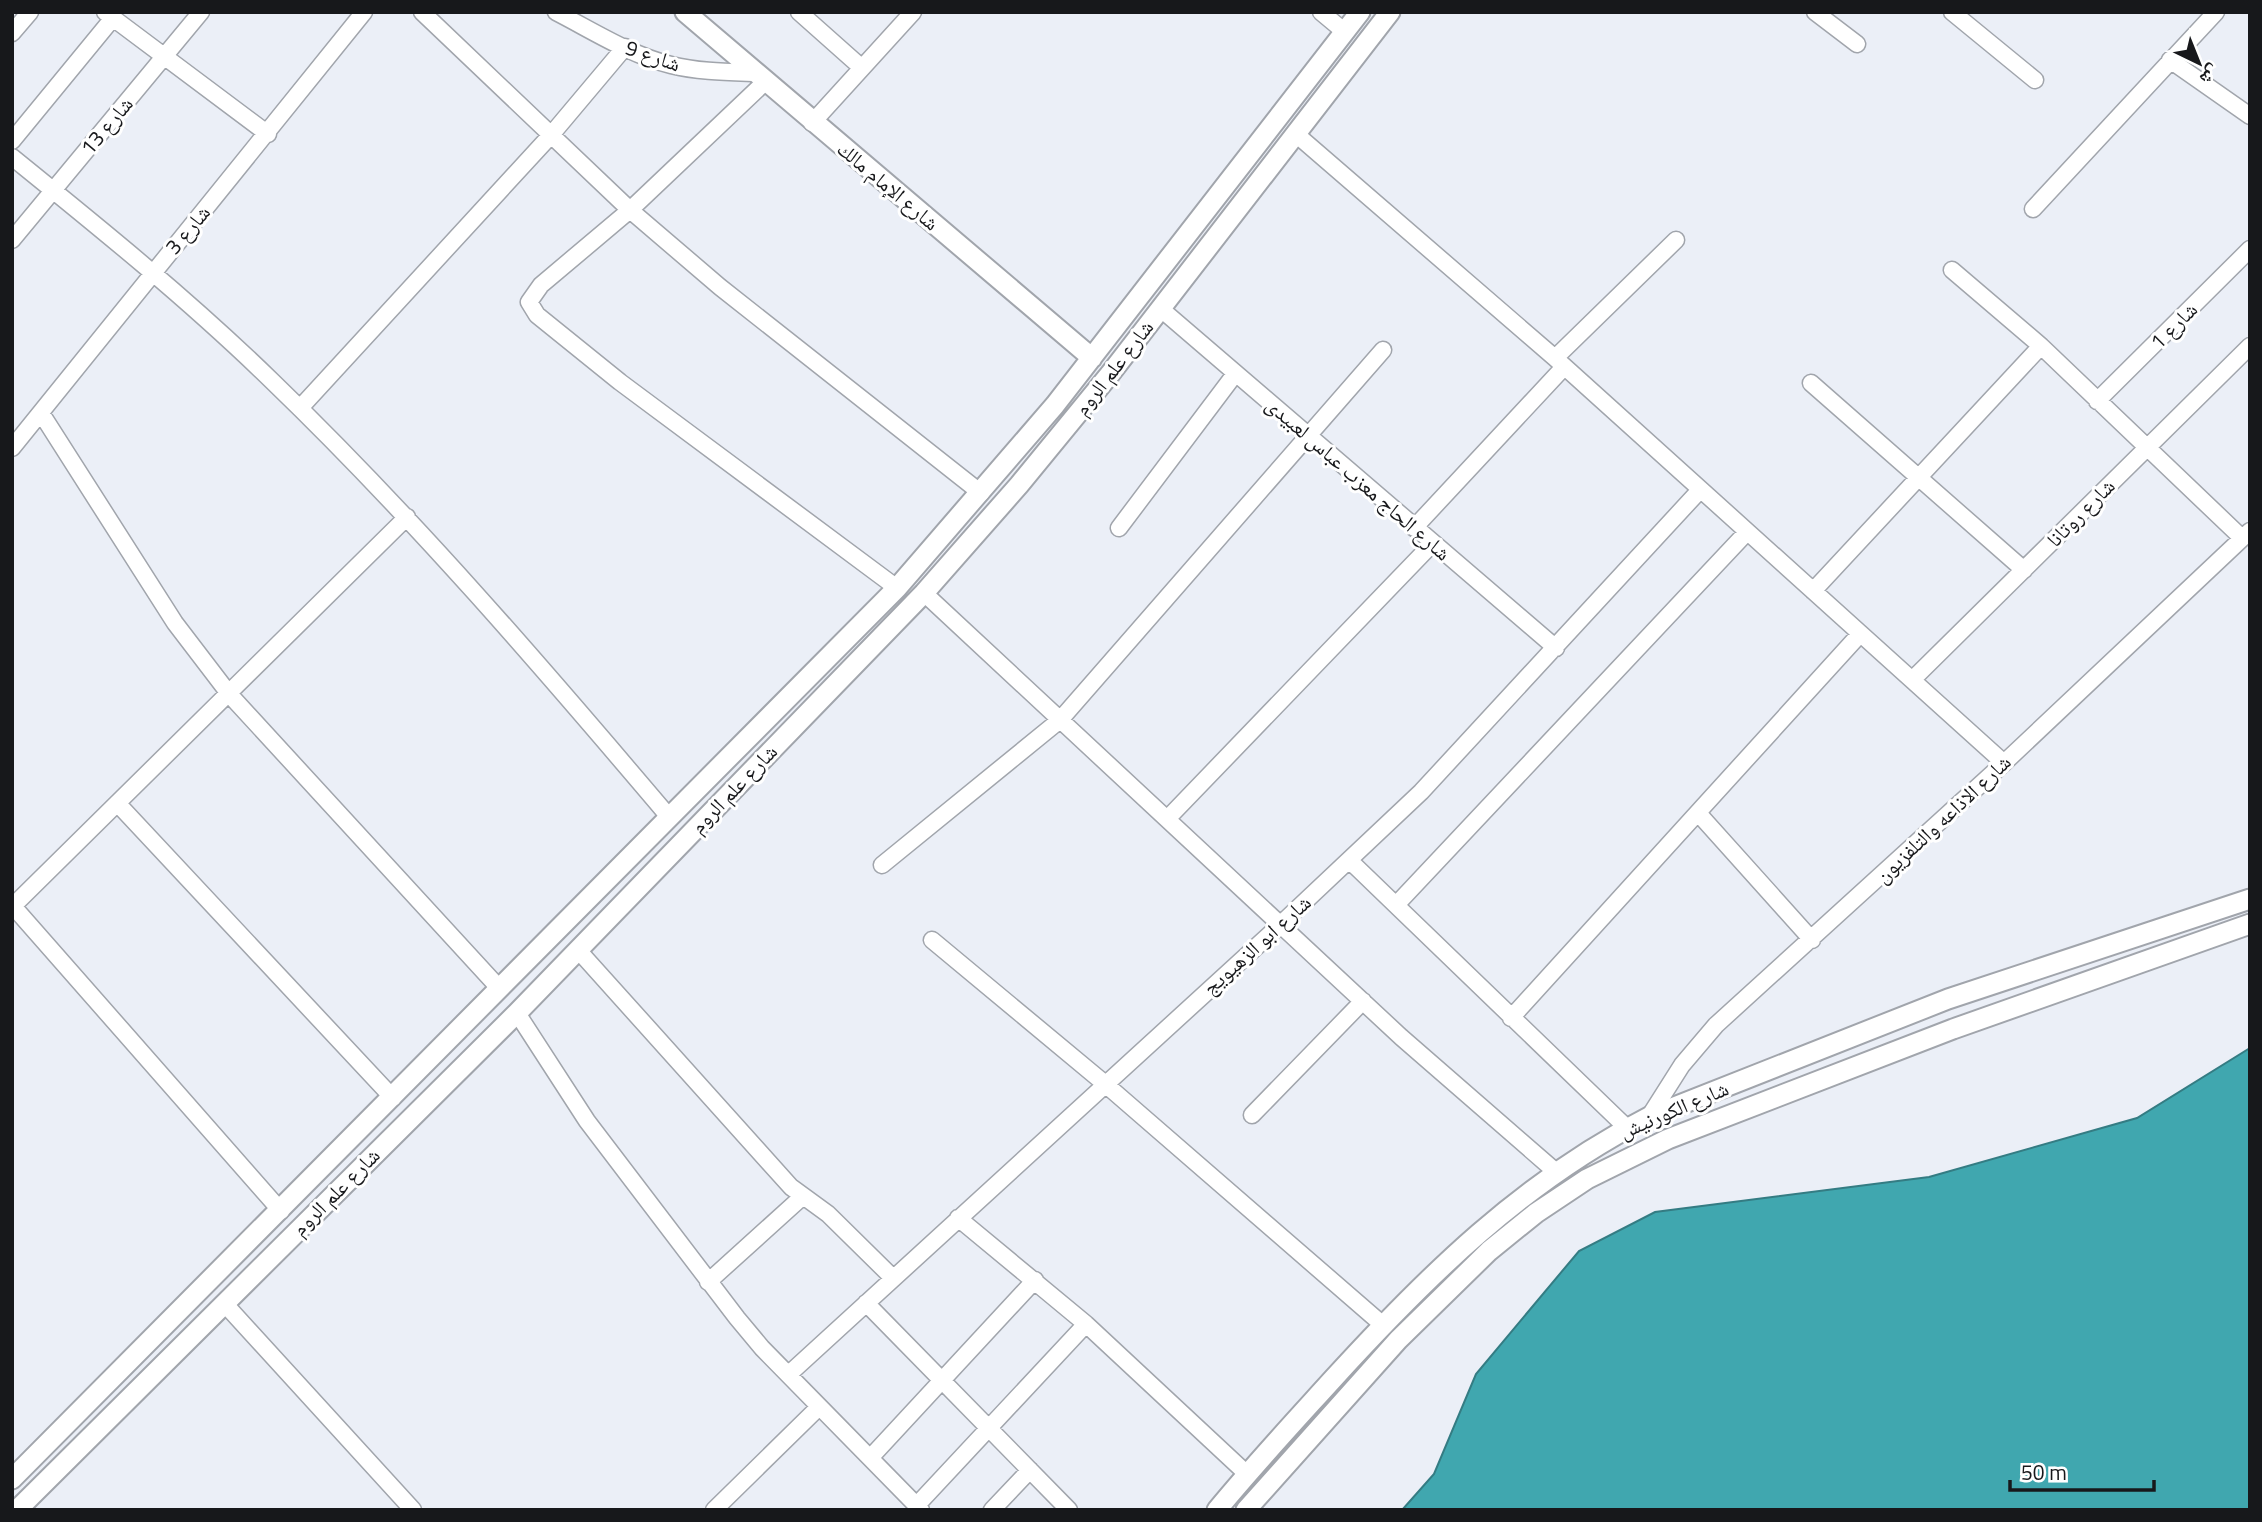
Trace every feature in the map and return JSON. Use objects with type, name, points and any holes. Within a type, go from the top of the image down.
[{"type":"street","points":[[12,33],[30,12]]},
{"type":"street","name":"شارع 13","points":[[12,240],[201,12]]},
{"type":"street","name":"شارع 3","points":[[13,447],[364,12]]},
{"type":"street","points":[[422,12],[630,210],[730,295],[981,493]]},
{"type":"street","name":"شارع 9","points":[[556,12],[647,57],[694,70],[762,77]]},
{"type":"street","name":"شارع الإمام مالك","points":[[685,12],[812,123],[1092,358]]},
{"type":"street","points":[[799,12],[862,68]]},
{"type":"street","points":[[812,123],[913,12]]},
{"type":"street","points":[[1321,12],[1345,32]]},
{"type":"street","name":"شارع علم الروم","points":[[12,1479],[897,588],[981,493],[1092,358],[1360,12]]},
{"type":"street","name":"شارع علم الروم","points":[[17,1510],[517,1013],[925,593],[1065,430],[1253,192],[1390,12]]},
{"type":"street","points":[[1815,12],[1857,44]]},
{"type":"street","points":[[1952,12],[2035,80]]},
{"type":"street","points":[[2033,209],[2216,12]]},
{"type":"street","points":[[12,141],[109,15],[268,134]]},
{"type":"street","points":[[300,408],[551,135],[625,47]]},
{"type":"street","points":[[2170,60],[2250,116]]},
{"type":"street","points":[[762,77],[630,210],[541,285],[529,302],[531,308],[642,399],[897,588]]},
{"type":"street","points":[[1297,135],[1560,362],[2004,763]]},
{"type":"street","points":[[12,157],[154,272],[300,408],[490,606],[670,818]]},
{"type":"street","points":[[1234,178],[1253,192]]},
{"type":"street","points":[[1414,528],[1560,362],[1676,240]]},
{"type":"street","name":"شارع 1","points":[[2097,401],[2250,249]]},
{"type":"street","points":[[1952,271],[2041,346],[2147,448],[2246,535]]},
{"type":"street","name":"شارع الحاج معزب عباس لعبيدى","points":[[1161,309],[1556,648]]},
{"type":"street","points":[[1813,591],[2041,346]]},
{"type":"street","name":"شارع روتانا","points":[[1912,680],[2250,346]]},
{"type":"street","points":[[882,865],[1060,720],[1383,350]]},
{"type":"street","points":[[1119,528],[1235,374]]},
{"type":"street","points":[[1811,383],[2024,570]]},
{"type":"street","points":[[41,414],[176,623],[230,695],[500,989]]},
{"type":"street","name":"شارع ابو الزهيويج","points":[[789,1374],[1104,1083],[1280,925],[1420,792],[1700,490]]},
{"type":"street","points":[[281,1211],[13,906],[230,695],[407,517]]},
{"type":"street","points":[[1396,905],[1747,532]]},
{"type":"street","name":"شارع الاذاعه والتلفزيون","points":[[1654,1115],[1682,1065],[1716,1025],[2004,763],[2246,535]]},
{"type":"street","points":[[1168,818],[1432,544]]},
{"type":"street","points":[[925,593],[1280,925],[1555,1171]]},
{"type":"street","points":[[1511,1018],[1860,634]]},
{"type":"street","points":[[769,717],[786,735]]},
{"type":"street","points":[[118,804],[393,1098]]},
{"type":"street","points":[[1698,813],[1812,940]]},
{"type":"street","points":[[1349,860],[1628,1128]]},
{"type":"street","name":"شارع الكورنيش","points":[[1217,1510],[1382,1325],[1479,1231],[1555,1171],[1654,1115],[1948,999],[2250,899]]},
{"type":"street","name":"شارع الكورنيش","points":[[1246,1510],[1398,1340],[1489,1251],[1561,1195],[1613,1164],[1668,1139],[1953,1029],[2250,924]]},
{"type":"street","points":[[932,940],[1104,1083],[1382,1325]]},
{"type":"street","points":[[578,950],[802,1197],[828,1214],[893,1278]]},
{"type":"street","points":[[1252,1115],[1363,1001]]},
{"type":"street","points":[[517,1013],[587,1121],[708,1282],[762,1348],[919,1507],[1086,1324]]},
{"type":"street","points":[[1654,1115],[1668,1139]]},
{"type":"street","points":[[708,1282],[802,1197]]},
{"type":"street","points":[[958,1218],[1086,1324],[1247,1474]]},
{"type":"street","points":[[870,1458],[1035,1280]]},
{"type":"street","points":[[224,1303],[413,1510]]},
{"type":"street","points":[[866,1303],[1069,1510]]},
{"type":"street","points":[[714,1510],[819,1407]]},
{"type":"street","points":[[992,1510],[1030,1470]]},
{"type":"water","points":[[2250,1048],[2250,1510],[1402,1510],[1434,1474],[1476,1374],[1579,1251],[1655,1212],[1929,1177],[2137,1118]]}]
